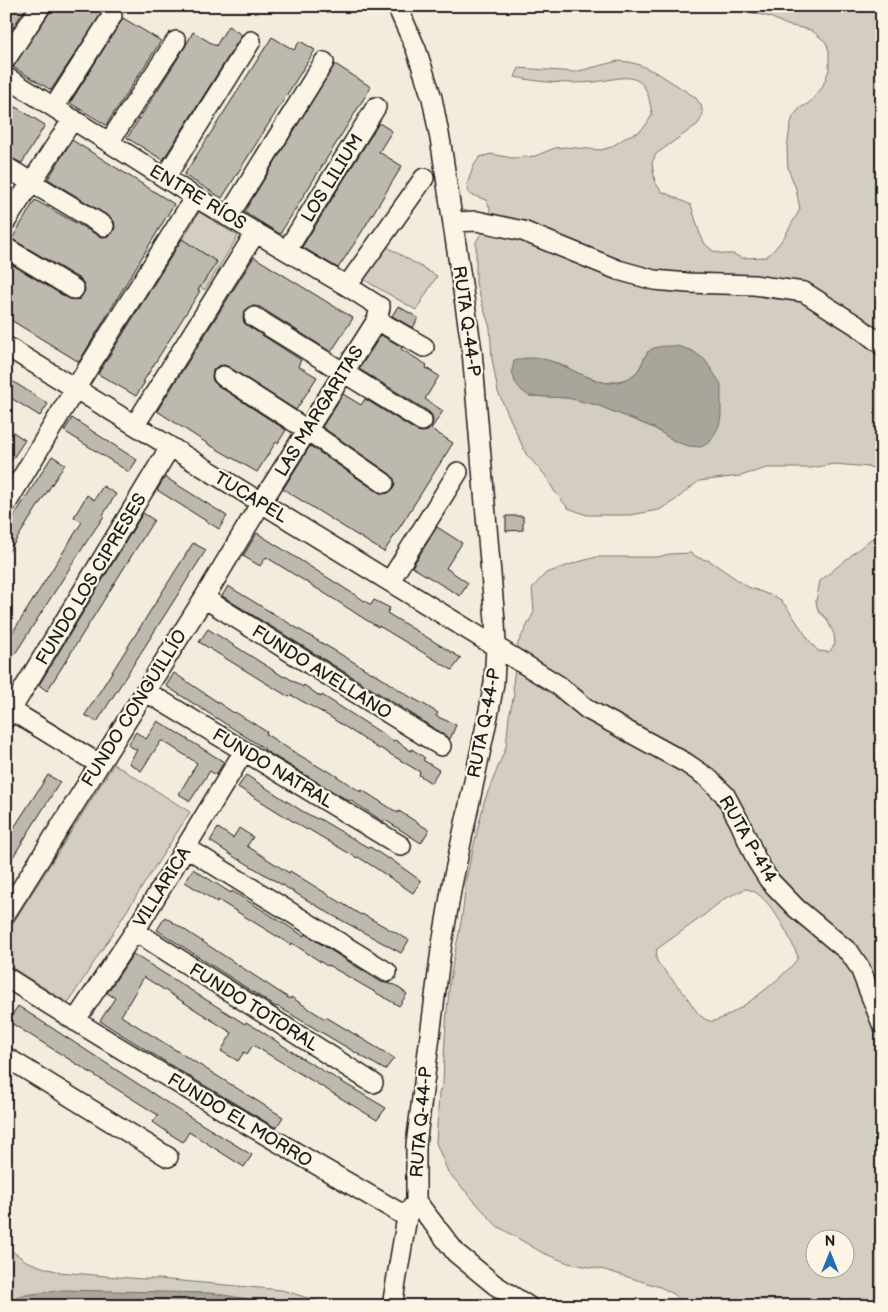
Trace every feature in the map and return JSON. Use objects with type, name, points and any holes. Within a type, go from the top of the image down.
[{"type":"street","points":[[6,59],[41,6]]},
{"type":"street","name":"RUTA Q-44-P","points":[[398,8],[416,49],[432,98],[453,222],[477,398],[496,647],[494,683],[489,711],[464,822],[441,950],[416,1145],[416,1200],[456,1253],[495,1285],[528,1306]]},
{"type":"street","points":[[54,107],[112,16]]},
{"type":"street","points":[[109,142],[176,41]]},
{"type":"street","points":[[165,178],[251,41]]},
{"type":"street","points":[[228,217],[324,62]]},
{"type":"street","name":"ENTRE RÍOS","points":[[6,77],[195,197],[380,307],[378,320]]},
{"type":"street","name":"LOS LILIUM","points":[[287,250],[376,107]]},
{"type":"street","points":[[6,221],[73,119]]},
{"type":"street","points":[[6,166],[104,226]]},
{"type":"street","points":[[347,286],[424,178]]},
{"type":"street","points":[[6,504],[75,389],[195,197]]},
{"type":"street","points":[[453,222],[477,221],[523,231],[618,270],[654,280],[754,285],[804,292],[856,325],[882,345]]},
{"type":"street","points":[[135,425],[256,232]]},
{"type":"street","points":[[6,248],[74,289]]},
{"type":"street","points":[[254,318],[422,421]]},
{"type":"street","points":[[378,320],[424,348]]},
{"type":"street","name":"LAS MARGARITAS","points":[[261,503],[378,320]]},
{"type":"street","name":"TUCAPEL","points":[[6,346],[496,647]]},
{"type":"street","points":[[223,376],[307,430],[384,483]]},
{"type":"street","name":"FUNDO LOS CIPRESES","points":[[8,712],[170,447]]},
{"type":"street","points":[[390,581],[458,472]]},
{"type":"street","name":"FUNDO CONGUILLÍO","points":[[6,913],[204,598],[261,503]]},
{"type":"street","name":"FUNDO AVELLANO","points":[[204,598],[441,746]]},
{"type":"street","name":"RUTA P-414","points":[[496,647],[558,685],[588,709],[686,763],[708,778],[725,795],[757,861],[769,880],[796,908],[850,953],[860,968],[882,1024]]},
{"type":"street","name":"FUNDO NATRAL","points":[[145,691],[401,846]]},
{"type":"street","points":[[8,712],[99,764]]},
{"type":"street","name":"VILLARICA","points":[[75,1020],[135,931],[244,751]]},
{"type":"street","points":[[186,848],[387,972]]},
{"type":"street","name":"FUNDO TOTORAL","points":[[135,931],[373,1082]]},
{"type":"street","points":[[6,977],[75,1020]]},
{"type":"street","name":"FUNDO EL MORRO","points":[[75,1020],[279,1144],[407,1217]]},
{"type":"street","points":[[6,1057],[168,1157]]},
{"type":"street","points":[[392,1306],[407,1217],[416,1200]]},
{"type":"shaded area","points":[[737,6],[882,6],[882,471],[870,467],[834,464],[811,468],[767,468],[740,476],[699,481],[674,501],[659,510],[630,515],[587,515],[568,508],[555,492],[545,475],[526,454],[498,392],[492,359],[490,328],[476,284],[476,242],[490,218],[490,208],[486,200],[469,194],[467,184],[474,165],[480,157],[491,154],[512,158],[535,156],[555,148],[565,147],[601,150],[611,147],[628,136],[639,132],[652,115],[649,99],[639,81],[625,78],[565,83],[535,81],[515,77],[519,68],[575,72],[618,61],[629,62],[659,74],[695,97],[701,105],[703,115],[698,124],[656,154],[652,163],[655,182],[661,191],[691,205],[700,234],[705,244],[713,251],[733,254],[742,258],[766,257],[785,236],[800,209],[796,189],[788,168],[787,149],[790,126],[793,117],[800,108],[809,103],[822,88],[829,70],[829,51],[826,42],[811,30],[787,25],[770,17],[750,12]],"holes":[[[648,351],[721,416],[676,442],[654,428],[597,405],[568,398],[529,396],[524,358],[559,363],[577,373],[606,383],[628,379],[638,371]]]},
{"type":"shaded area","points":[[199,212],[238,236],[205,290],[166,267]]},
{"type":"shaded area","points":[[375,240],[437,276],[416,310],[354,274]]},
{"type":"shaded area","points":[[677,346],[693,351],[705,360],[721,384],[721,416],[719,426],[710,442],[701,447],[676,442],[654,428],[597,405],[568,398],[529,396],[515,382],[512,371],[514,361],[525,358],[545,359],[590,378],[607,383],[614,382],[628,379],[635,374],[647,353],[654,348]]},
{"type":"shaded area","points":[[882,535],[882,1306],[689,1306],[672,1293],[660,1287],[605,1270],[568,1263],[543,1253],[497,1226],[448,1172],[436,1143],[439,1093],[443,1084],[445,1032],[450,981],[465,895],[465,883],[484,802],[506,747],[509,716],[514,695],[513,684],[518,643],[534,612],[532,588],[546,573],[596,557],[658,557],[669,554],[690,553],[710,561],[748,587],[778,598],[786,606],[818,651],[829,652],[835,644],[834,634],[826,618],[818,611],[816,601],[820,581],[871,539]],"holes":[[[745,889],[753,891],[762,897],[777,916],[798,957],[784,974],[742,1007],[717,1020],[709,1021],[701,1016],[658,963],[656,958],[657,949],[724,899]]]},
{"type":"shaded area","points":[[114,764],[190,812],[68,1003],[6,964],[6,934]]},
{"type":"shaded area","points":[[6,1247],[26,1261],[59,1272],[282,1290],[334,1306],[6,1306]]},
{"type":"shaded area","points":[[62,1290],[210,1293],[293,1306],[6,1306],[6,1303],[18,1296]]},
{"type":"building","points":[[12,6],[27,6],[6,38],[6,16]]},
{"type":"building","points":[[52,6],[106,7],[51,90],[13,67],[50,12]]},
{"type":"building","points":[[123,18],[161,41],[106,125],[70,103]]},
{"type":"building","points":[[228,26],[242,35],[163,160],[127,138],[193,32],[216,46]]},
{"type":"building","points":[[272,37],[294,50],[300,41],[315,50],[222,198],[184,175]]},
{"type":"building","points":[[335,64],[371,87],[280,234],[244,212]]},
{"type":"building","points":[[6,101],[45,125],[22,163],[6,156]]},
{"type":"building","points":[[379,123],[392,131],[379,152],[402,166],[338,268],[302,247]]},
{"type":"building","points":[[72,140],[174,204],[79,362],[6,317],[6,261],[69,299],[80,299],[85,290],[84,284],[80,279],[12,239],[35,200],[99,236],[109,236],[114,231],[114,221],[110,217],[48,179]]},
{"type":"building","points":[[182,239],[217,262],[198,290],[200,291],[136,396],[98,374]]},
{"type":"building","points":[[254,257],[353,318],[331,352],[260,307],[248,307],[245,311],[244,323],[301,360],[298,366],[317,377],[296,410],[229,367],[224,365],[218,366],[213,370],[213,381],[217,385],[286,430],[257,472],[208,444],[157,411]]},
{"type":"building","points":[[398,306],[418,318],[413,328],[392,316]]},
{"type":"building","points":[[381,335],[402,347],[401,349],[427,365],[426,368],[439,376],[425,399],[443,411],[431,429],[453,443],[384,552],[283,489],[310,446],[378,492],[388,493],[393,489],[394,479],[390,474],[322,427],[343,394],[361,405],[365,399],[417,431],[428,431],[431,427],[432,415],[428,411],[359,369]]},
{"type":"building","points":[[6,377],[48,404],[40,416],[6,395]]},
{"type":"building","points":[[72,418],[137,460],[129,472],[64,431]]},
{"type":"building","points":[[13,432],[25,440],[6,469],[6,442]]},
{"type":"building","points":[[52,456],[65,464],[6,556],[6,529]]},
{"type":"building","points":[[165,477],[227,516],[219,529],[157,490]]},
{"type":"building","points":[[103,486],[116,494],[104,516],[6,668],[6,643],[82,522],[74,517],[87,495],[94,500]]},
{"type":"building","points":[[143,513],[154,520],[47,691],[39,685]]},
{"type":"building","points":[[506,516],[523,516],[523,530],[506,531]]},
{"type":"building","points":[[437,527],[462,543],[446,568],[468,583],[460,596],[412,567]]},
{"type":"building","points":[[257,533],[371,605],[374,600],[390,608],[387,613],[461,658],[452,670],[363,618],[266,557],[260,566],[243,556]]},
{"type":"building","points":[[193,543],[206,550],[97,722],[85,715]]},
{"type":"building","points":[[228,586],[438,713],[436,716],[456,725],[450,739],[222,596]]},
{"type":"building","points":[[208,629],[284,677],[303,687],[304,685],[321,697],[322,695],[394,741],[411,751],[412,749],[425,758],[423,760],[439,770],[431,783],[419,775],[420,772],[379,749],[327,715],[291,695],[289,697],[199,642]]},
{"type":"building","points":[[174,673],[234,713],[267,732],[266,734],[289,749],[429,830],[421,843],[264,750],[166,686]]},
{"type":"building","points":[[158,721],[224,762],[216,775],[210,771],[190,801],[179,794],[197,763],[163,741],[161,741],[141,771],[129,763],[137,750],[128,745],[136,732],[146,739]]},
{"type":"building","points":[[48,775],[60,782],[6,868],[6,840]]},
{"type":"building","points":[[246,775],[302,811],[389,858],[421,881],[413,893],[358,857],[307,830],[238,787]]},
{"type":"building","points":[[218,828],[233,838],[239,828],[253,837],[247,846],[361,915],[409,940],[401,953],[332,915],[210,841]]},
{"type":"building","points":[[193,869],[304,936],[305,934],[381,982],[395,985],[407,994],[399,1006],[327,966],[292,943],[291,945],[218,900],[217,902],[185,882]]},
{"type":"building","points":[[165,917],[290,999],[291,997],[325,1019],[326,1017],[394,1058],[385,1070],[276,1007],[157,930]]},
{"type":"building","points":[[133,954],[245,1024],[246,1022],[300,1057],[386,1108],[377,1120],[253,1045],[247,1054],[244,1052],[238,1061],[221,1051],[232,1033],[144,977],[121,1016],[283,1117],[276,1128],[177,1069],[100,1021],[115,998],[107,993]]},
{"type":"building","points":[[18,1006],[169,1104],[252,1155],[244,1167],[189,1132],[183,1142],[170,1134],[153,1122],[158,1115],[8,1021]]}]
